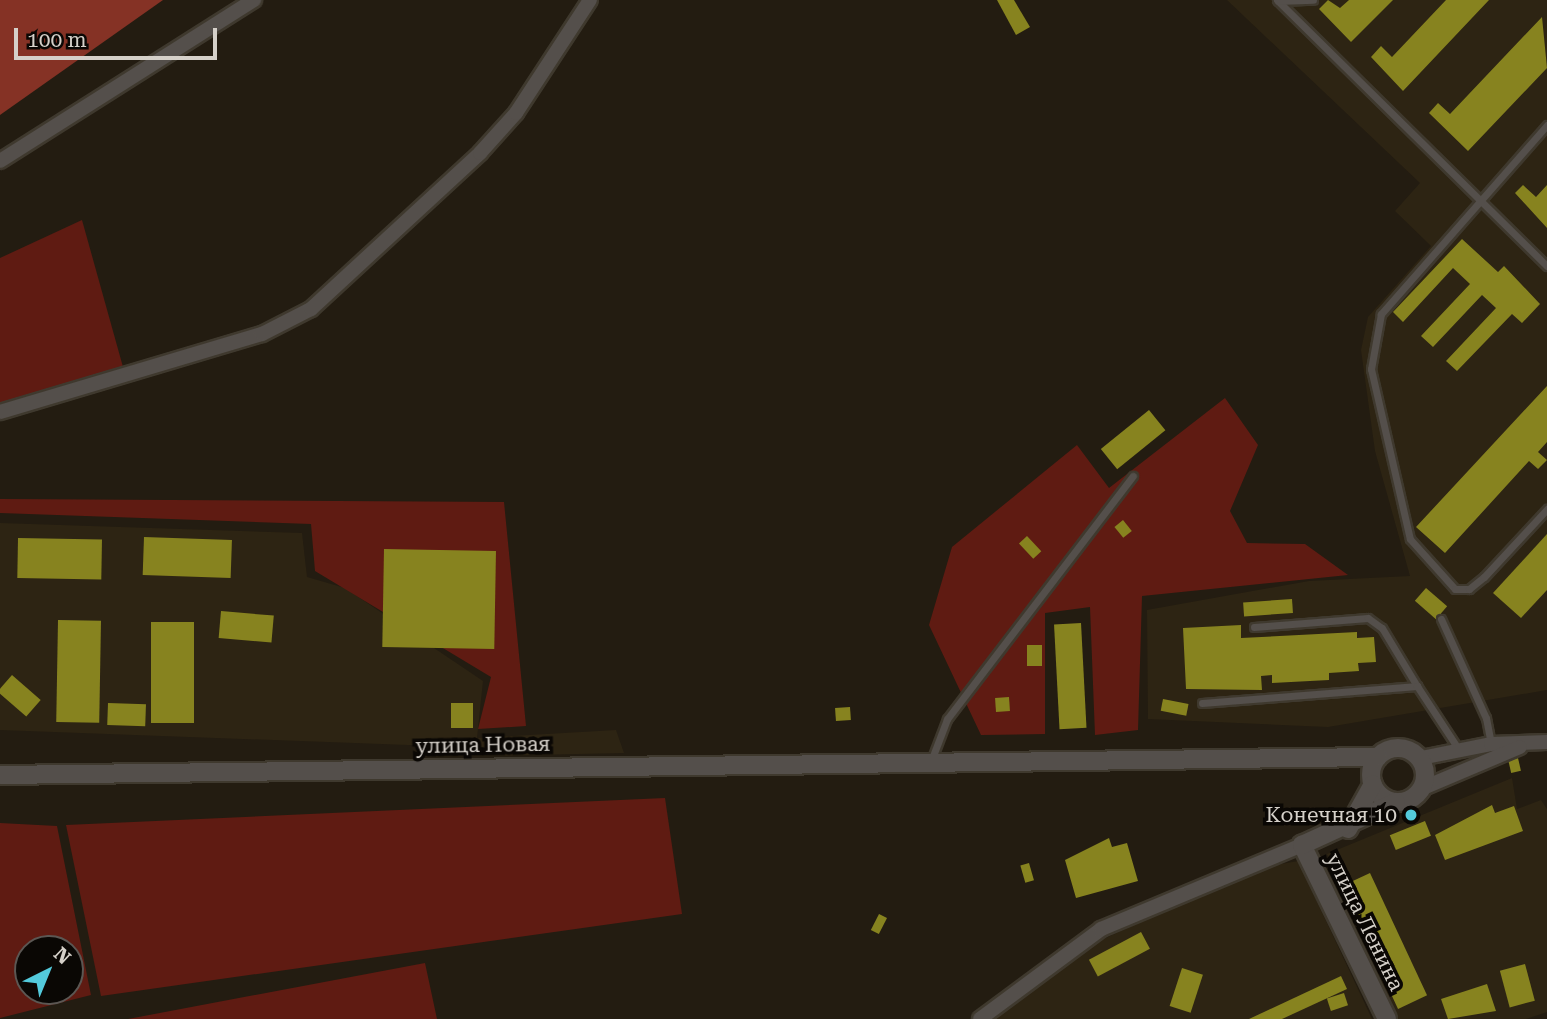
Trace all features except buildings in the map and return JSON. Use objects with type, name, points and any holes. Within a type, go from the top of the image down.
[{"type":"street","points":[[0,161],[254,0]]},
{"type":"street","points":[[0,412],[262,334],[311,309],[480,153],[516,113],[590,0]]},
{"type":"street","points":[[980,1019],[1101,929],[1302,845],[1348,829],[1423,788],[1520,747],[1547,742]]},
{"type":"street","points":[[1348,829],[1374,772],[1397,748],[1421,758],[1491,744],[1520,747]]},
{"type":"street","points":[[1421,758],[1423,788]]},
{"type":"street","name":"улица Новая","points":[[0,775],[931,761],[1343,759],[1374,772]]},
{"type":"street","points":[[1374,772],[1396,802]]},
{"type":"street","name":"улица Ленина","points":[[1302,845],[1387,1019]]},
{"type":"lane","points":[[1278,0],[1313,0]]},
{"type":"lane","points":[[1278,0],[1475,199],[1547,266]]},
{"type":"lane","points":[[1547,125],[1475,199],[1375,326],[1370,369],[1401,509],[1424,560],[1455,589],[1469,589],[1547,509]]},
{"type":"lane","points":[[931,761],[947,719],[1133,476]]},
{"type":"lane","points":[[1254,626],[1368,618],[1382,628],[1416,686],[1459,750]]},
{"type":"lane","points":[[1441,619],[1486,718],[1491,744]]},
{"type":"lane","points":[[1202,703],[1416,686]]},
{"type":"shaded area","points":[[0,0],[163,0],[0,115]]},
{"type":"shaded area","points":[[1227,0],[1547,0],[1547,690],[1328,727],[1148,719],[1147,610],[1309,581],[1410,576],[1375,451],[1361,350],[1368,317],[1431,246],[1395,211],[1420,183]]},
{"type":"shaded area","points":[[82,220],[123,367],[0,403],[0,258]]},
{"type":"shaded area","points":[[1225,398],[1258,445],[1230,511],[1247,543],[1305,544],[1348,575],[1142,596],[1138,730],[1095,735],[1090,607],[1045,613],[1045,734],[981,735],[929,625],[952,547],[1077,445],[1109,488]]},
{"type":"shaded area","points":[[0,499],[504,502],[526,726],[478,729],[491,677],[315,571],[311,524],[0,513]]},
{"type":"shaded area","points":[[0,523],[302,533],[307,577],[345,588],[483,681],[477,738],[616,730],[624,753],[436,757],[435,746],[0,730]]},
{"type":"shaded area","points":[[1512,778],[1517,809],[1541,800],[1547,809],[1547,1012],[1526,1019],[1398,1019],[1327,854]]},
{"type":"shaded area","points":[[665,798],[682,914],[101,996],[66,825]]},
{"type":"shaded area","points":[[0,823],[57,826],[79,935],[14,935],[14,1005],[51,1005],[0,1018]]},
{"type":"shaded area","points":[[1298,861],[1372,1019],[983,1019],[1042,967],[1259,868]]},
{"type":"shaded area","points":[[84,960],[91,995],[84,997]]},
{"type":"shaded area","points":[[425,963],[437,1019],[128,1019]]},
{"type":"place","name":"Конечная 10","points":[[1411,815]]}]
